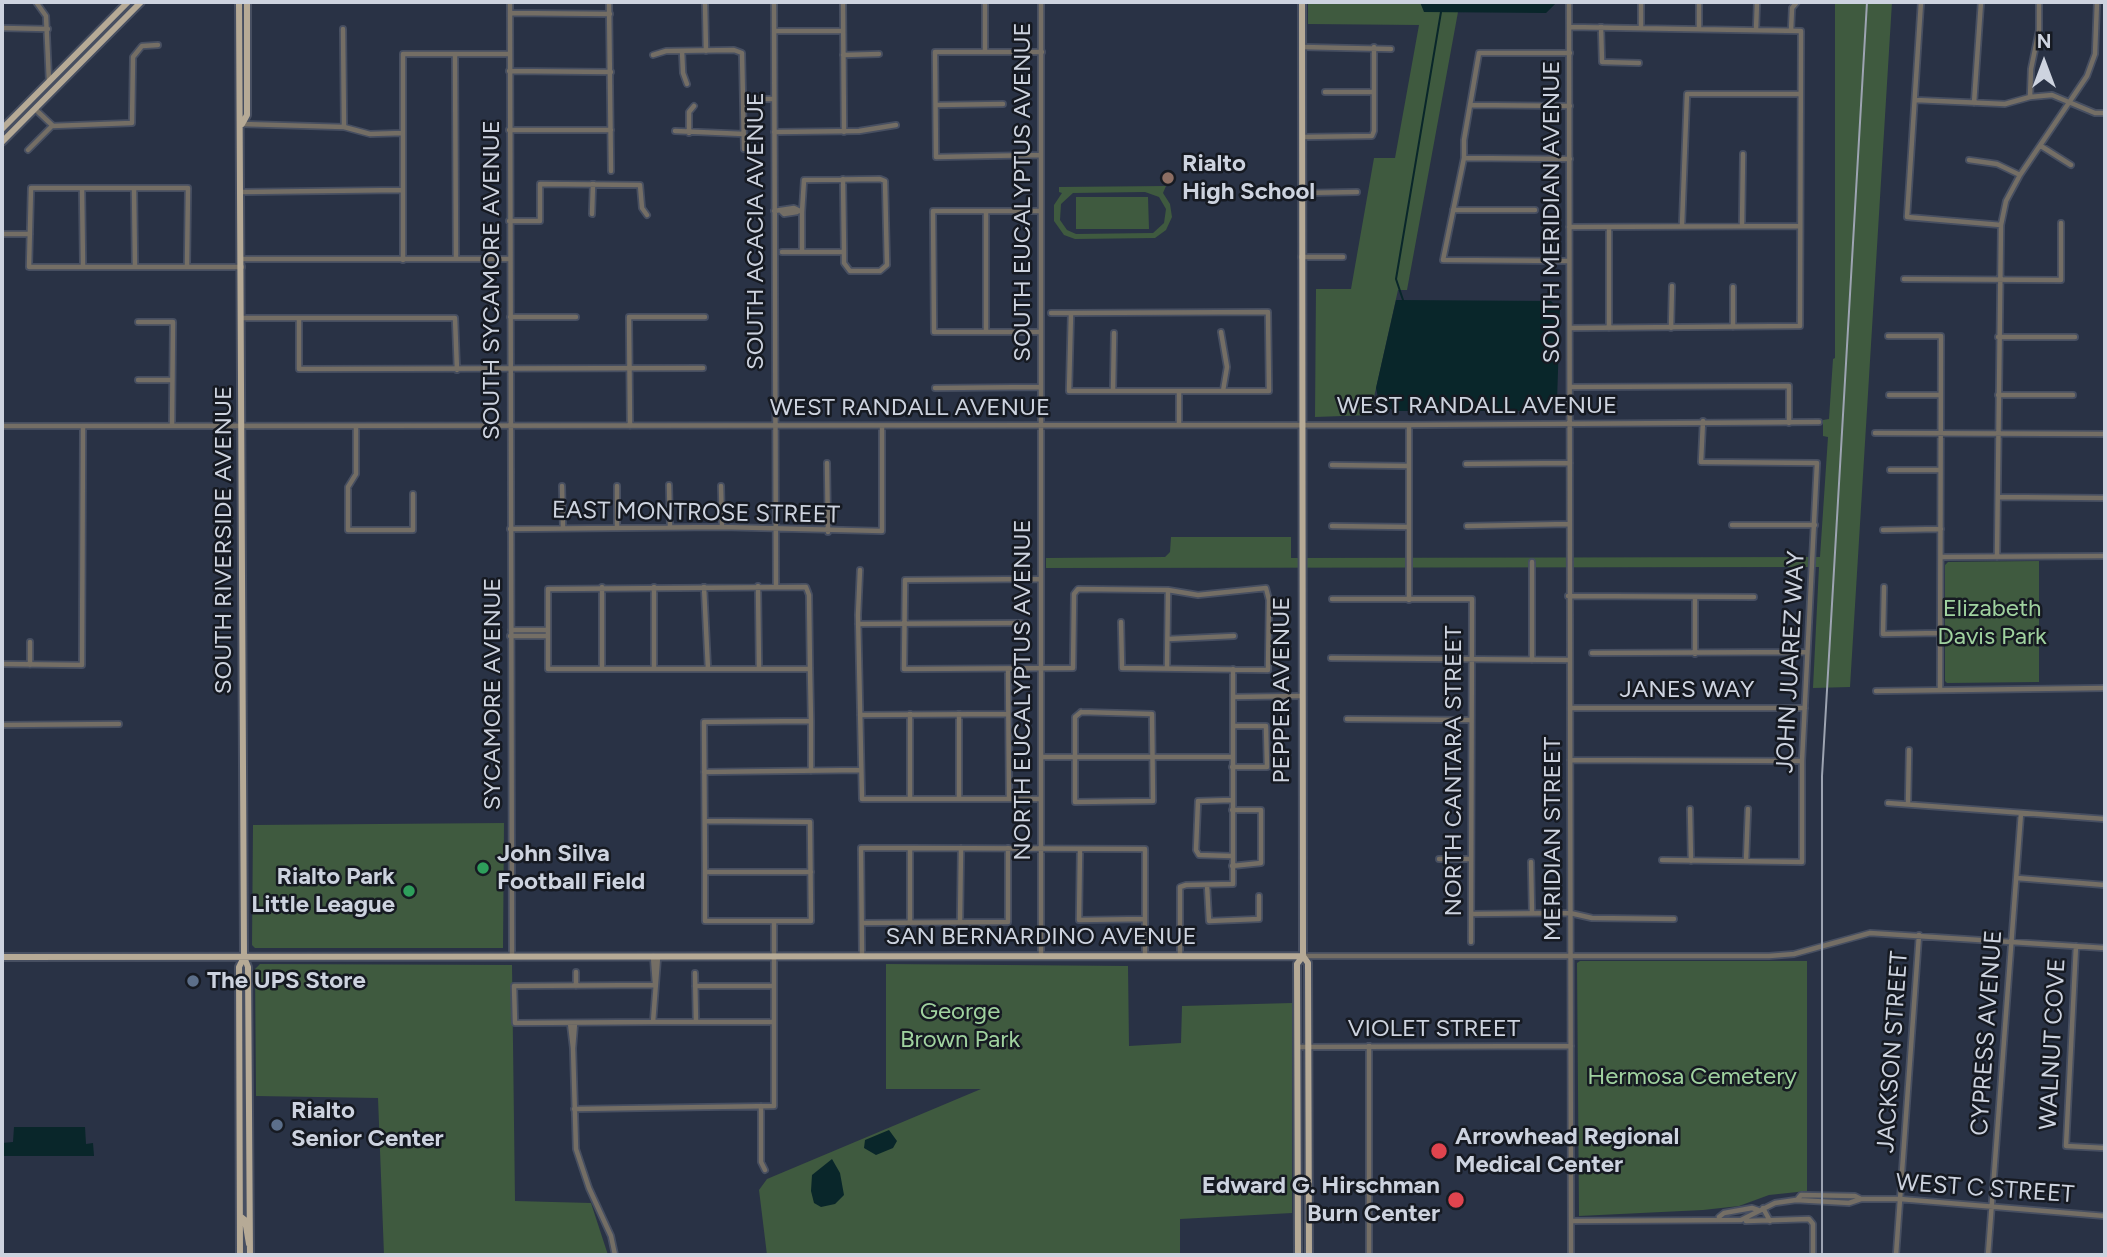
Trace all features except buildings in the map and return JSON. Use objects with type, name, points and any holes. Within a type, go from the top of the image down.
[{"type":"main road","points":[[2,128],[128,2]]},
{"type":"main road","points":[[2,142],[141,2]]},
{"type":"main road","name":"SOUTH RIVERSIDE AVENUE","points":[[239,2],[239,117],[242,124],[244,957],[248,967],[250,1255]]},
{"type":"main road","name":"SOUTH RIVERSIDE AVENUE","points":[[242,124],[247,115],[247,2]]},
{"type":"main road","name":"PEPPER AVENUE","points":[[1302,2],[1301,696],[1303,956],[1308,963],[1308,1255]]},
{"type":"main road","name":"PEPPER AVENUE","points":[[1298,1255],[1297,964],[1303,956]]},
{"type":"main road","name":"SAN BERNARDINO AVENUE","points":[[2,957],[1303,956]]},
{"type":"main road","name":"SOUTH RIVERSIDE AVENUE","points":[[240,1255],[239,967],[244,957]]},
{"type":"main road","points":[[240,1216],[245,1220],[246,1240],[250,1245]]},
{"type":"street","points":[[36,2],[46,16],[49,82]]},
{"type":"street","name":"SOUTH SYCAMORE AVENUE","points":[[510,2],[510,558]]},
{"type":"street","points":[[609,2],[611,170]]},
{"type":"street","points":[[705,2],[706,51]]},
{"type":"street","name":"SOUTH ACACIA AVENUE","points":[[774,2],[776,586]]},
{"type":"street","points":[[843,2],[844,132]]},
{"type":"street","points":[[985,2],[985,52]]},
{"type":"street","name":"SOUTH EUCALYPTUS AVENUE","points":[[1040,424],[1041,2]]},
{"type":"street","name":"SOUTH MERIDIAN AVENUE","points":[[1569,2],[1570,423]]},
{"type":"street","points":[[1641,2],[1641,28]]},
{"type":"street","points":[[1699,2],[1699,29]]},
{"type":"street","points":[[1756,30],[1757,2]]},
{"type":"street","points":[[1791,31],[1792,8],[1797,2]]},
{"type":"street","points":[[1921,2],[1907,217],[2001,225]]},
{"type":"street","points":[[1974,103],[1981,2]]},
{"type":"street","points":[[2030,96],[2031,69],[2039,30],[2039,2]]},
{"type":"street","points":[[1997,557],[2001,225],[2006,201],[2020,175],[2071,103],[2095,54],[2097,2]]},
{"type":"street","points":[[510,13],[610,14]]},
{"type":"street","points":[[1569,27],[1801,31],[1800,326],[1571,328]]},
{"type":"street","points":[[1601,27],[1602,62],[1639,64]]},
{"type":"street","points":[[2,28],[48,29]]},
{"type":"street","points":[[343,29],[344,127]]},
{"type":"street","points":[[774,31],[843,31]]},
{"type":"street","points":[[28,150],[52,126],[132,123],[133,57],[144,45],[158,45]]},
{"type":"street","points":[[1301,47],[1391,49]]},
{"type":"street","points":[[1301,137],[1372,136],[1374,47]]},
{"type":"street","points":[[682,51],[683,73],[687,84]]},
{"type":"street","points":[[653,55],[682,51],[743,53],[744,149]]},
{"type":"street","points":[[1039,155],[936,157],[935,52],[1042,52]]},
{"type":"street","points":[[1568,261],[1443,260],[1464,158],[1479,53],[1570,53]]},
{"type":"street","points":[[403,260],[403,54],[510,54]]},
{"type":"street","points":[[455,54],[456,260]]},
{"type":"street","points":[[843,55],[879,54]]},
{"type":"street","points":[[509,71],[611,72]]},
{"type":"street","points":[[1325,92],[1374,92]]},
{"type":"street","points":[[1682,225],[1687,94],[1799,94]]},
{"type":"street","points":[[1916,100],[2005,104],[2030,96],[2052,95],[2095,113],[2105,113]]},
{"type":"street","points":[[744,99],[774,99]]},
{"type":"street","points":[[936,105],[1003,104]]},
{"type":"street","points":[[1470,105],[1570,106]]},
{"type":"street","points":[[689,133],[689,112],[694,106]]},
{"type":"street","points":[[35,109],[52,126]]},
{"type":"street","points":[[242,124],[344,127],[370,134],[403,132]]},
{"type":"street","points":[[774,132],[844,132],[896,125]]},
{"type":"street","points":[[509,130],[611,130]]},
{"type":"street","points":[[675,131],[744,134]]},
{"type":"street","points":[[2041,146],[2071,165]]},
{"type":"street","points":[[1742,226],[1744,154]]},
{"type":"street","points":[[1464,158],[1570,159]]},
{"type":"street","points":[[1969,160],[1997,164],[2020,175]]},
{"type":"street","points":[[802,252],[799,212],[804,180],[843,179],[880,179],[885,181],[887,265],[880,271],[850,271],[844,263],[843,179]]},
{"type":"street","points":[[509,221],[540,220],[540,184],[640,185],[642,208],[647,215]]},
{"type":"street","points":[[592,214],[593,184]]},
{"type":"street","points":[[187,267],[188,188],[31,188],[29,267],[187,267],[242,263],[509,259]]},
{"type":"street","points":[[82,188],[83,266]]},
{"type":"street","points":[[134,188],[135,267]]},
{"type":"street","points":[[242,191],[402,190]]},
{"type":"street","points":[[1302,193],[1357,192]]},
{"type":"street","points":[[1453,210],[1535,210]]},
{"type":"street","points":[[774,211],[799,212]]},
{"type":"street","points":[[1039,332],[934,332],[933,211],[1040,211]]},
{"type":"street","points":[[986,211],[986,332]]},
{"type":"street","points":[[1904,279],[2061,280],[2061,223]]},
{"type":"street","points":[[1569,227],[1800,226]]},
{"type":"street","points":[[1609,228],[1609,328]]},
{"type":"street","points":[[2,234],[30,234]]},
{"type":"street","points":[[782,252],[844,252]]},
{"type":"street","points":[[1300,257],[1343,257]]},
{"type":"street","points":[[1671,328],[1672,286]]},
{"type":"street","points":[[1733,287],[1733,327]]},
{"type":"street","points":[[1051,313],[1268,312],[1269,391],[1069,391],[1071,313]]},
{"type":"street","points":[[510,317],[576,317]]},
{"type":"street","points":[[629,426],[629,317],[705,317]]},
{"type":"street","points":[[243,318],[455,318],[457,370]]},
{"type":"street","points":[[299,319],[299,369],[703,368]]},
{"type":"street","points":[[138,323],[173,322],[172,426]]},
{"type":"street","points":[[1221,332],[1227,367],[1223,391]]},
{"type":"street","points":[[1113,391],[1114,333]]},
{"type":"street","points":[[1888,336],[1941,336],[1940,690]]},
{"type":"street","points":[[1998,337],[2074,337]]},
{"type":"street","points":[[138,380],[172,380]]},
{"type":"street","points":[[1570,387],[1789,386],[1789,423]]},
{"type":"street","points":[[935,388],[1039,387]]},
{"type":"street","points":[[1178,391],[1179,424]]},
{"type":"street","points":[[1889,395],[1940,395]]},
{"type":"street","points":[[1998,395],[2073,395]]},
{"type":"street","name":"JOHN JUAREZ WAY","points":[[1703,421],[1701,462],[1818,463],[1802,761],[1802,862],[1746,861]]},
{"type":"street","name":"WEST RANDALL AVENUE","points":[[2,426],[774,427],[1818,422]]},
{"type":"street","name":"MERIDIAN STREET","points":[[1570,423],[1568,596],[1572,1255]]},
{"type":"street","name":"NORTH EUCALYPTUS AVENUE","points":[[1040,424],[1041,956]]},
{"type":"street","points":[[1332,599],[1409,600],[1409,425]]},
{"type":"street","points":[[2,664],[82,665],[83,426]]},
{"type":"street","points":[[356,426],[356,474],[348,487],[348,530],[413,530],[413,494]]},
{"type":"street","name":"EAST MONTROSE STREET","points":[[510,529],[722,527],[828,532],[882,531],[882,426]]},
{"type":"street","points":[[1875,433],[2105,434]]},
{"type":"street","points":[[827,463],[828,532]]},
{"type":"street","points":[[1466,464],[1570,463]]},
{"type":"street","points":[[1332,465],[1409,466]]},
{"type":"street","points":[[1890,470],[1940,470]]},
{"type":"street","points":[[669,485],[670,527]]},
{"type":"street","points":[[562,486],[563,528]]},
{"type":"street","points":[[617,486],[617,527]]},
{"type":"street","points":[[722,486],[722,527]]},
{"type":"street","points":[[1997,497],[2105,498]]},
{"type":"street","points":[[1467,526],[1569,524]]},
{"type":"street","points":[[1732,525],[1815,525]]},
{"type":"street","points":[[1332,526],[1409,527]]},
{"type":"street","points":[[1883,530],[1941,529]]},
{"type":"street","points":[[1941,557],[2105,556]]},
{"type":"street","name":"SYCAMORE AVENUE","points":[[510,558],[512,956]]},
{"type":"street","points":[[1532,562],[1532,660]]},
{"type":"street","points":[[860,570],[858,624],[862,799],[1041,799]]},
{"type":"street","points":[[1040,579],[905,580],[904,669],[1073,668],[1074,594],[1078,589],[1168,590],[1198,594],[1266,588],[1269,600],[1268,670],[1122,668],[1122,622]]},
{"type":"street","points":[[758,586],[760,669]]},
{"type":"street","points":[[602,587],[602,668]]},
{"type":"street","points":[[654,587],[654,668]]},
{"type":"street","points":[[704,587],[708,669]]},
{"type":"street","points":[[810,669],[548,669],[548,589],[806,587],[809,594],[811,721],[811,771]]},
{"type":"street","points":[[1884,587],[1883,634],[1941,633]]},
{"type":"street","points":[[1167,668],[1168,590]]},
{"type":"street","points":[[1568,596],[1754,597]]},
{"type":"street","points":[[1695,598],[1695,654]]},
{"type":"street","name":"NORTH CANTARA STREET","points":[[1409,600],[1472,599],[1471,942]]},
{"type":"street","points":[[858,624],[1021,623]]},
{"type":"street","points":[[510,633],[548,633]]},
{"type":"street","points":[[1168,639],[1234,636]]},
{"type":"street","points":[[30,642],[30,664]]},
{"type":"street","points":[[1592,653],[1807,652]]},
{"type":"street","points":[[1331,658],[1570,660]]},
{"type":"street","points":[[1008,669],[1009,798]]},
{"type":"street","points":[[1180,956],[1180,887],[1233,884],[1233,669]]},
{"type":"street","points":[[1876,691],[2105,688]]},
{"type":"street","points":[[1233,697],[1301,696]]},
{"type":"street","name":"JANES WAY","points":[[1570,708],[1805,708]]},
{"type":"street","points":[[1081,712],[1150,712],[1152,757],[1153,801],[1075,802],[1075,717],[1081,712]]},
{"type":"street","points":[[959,714],[959,798]]},
{"type":"street","points":[[860,715],[1008,714]]},
{"type":"street","points":[[910,715],[910,799]]},
{"type":"street","points":[[1347,719],[1470,720]]},
{"type":"street","points":[[705,821],[810,822],[811,921],[705,921],[704,722],[811,721]]},
{"type":"street","points":[[2,725],[119,724]]},
{"type":"street","points":[[1232,767],[1267,767],[1266,726],[1233,726]]},
{"type":"street","points":[[1908,804],[1909,750]]},
{"type":"street","points":[[1040,757],[1232,757]]},
{"type":"street","points":[[1570,760],[1802,761]]},
{"type":"street","points":[[704,772],[861,770]]},
{"type":"street","points":[[1231,800],[1198,802],[1196,850],[1199,855],[1232,856]]},
{"type":"street","points":[[1888,803],[2105,819]]},
{"type":"street","points":[[1689,809],[1691,861]]},
{"type":"street","points":[[1662,860],[1746,861],[1748,809]]},
{"type":"street","points":[[1232,810],[1261,810],[1261,863],[1232,866]]},
{"type":"street","name":"CYPRESS AVENUE","points":[[1987,1255],[2021,813]]},
{"type":"street","points":[[910,848],[910,923]]},
{"type":"street","points":[[862,957],[861,849],[910,848],[1145,849],[1145,956]]},
{"type":"street","points":[[960,922],[961,848]]},
{"type":"street","points":[[862,923],[1008,922],[1008,848]]},
{"type":"street","points":[[1080,849],[1079,920],[1145,919]]},
{"type":"street","points":[[1439,859],[1471,859]]},
{"type":"street","points":[[1531,862],[1532,914]]},
{"type":"street","points":[[705,872],[811,872]]},
{"type":"street","points":[[2017,878],[2105,886]]},
{"type":"street","points":[[1208,885],[1209,921],[1259,919],[1259,896]]},
{"type":"street","points":[[1471,914],[1570,913],[1592,918],[1674,919]]},
{"type":"street","points":[[574,1109],[774,1106],[774,921]]},
{"type":"street","name":"SAN BERNARDINO AVENUE","points":[[1303,956],[1777,955],[1794,954],[1863,933],[2105,948]]},
{"type":"street","name":"JACKSON STREET","points":[[1896,1255],[1919,935]]},
{"type":"street","name":"WALNUT COVE","points":[[2076,946],[2066,1146],[2105,1148]]},
{"type":"street","points":[[653,1022],[656,956]]},
{"type":"street","points":[[576,972],[576,986]]},
{"type":"street","points":[[695,973],[696,1022]]},
{"type":"street","points":[[655,985],[514,986],[515,1023],[774,1022]]},
{"type":"street","points":[[695,986],[774,986]]},
{"type":"street","points":[[573,1023],[574,1109],[578,1157],[602,1211],[615,1255]]},
{"type":"street","name":"VIOLET STREET","points":[[1298,1046],[1571,1046]]},
{"type":"street","points":[[1369,1046],[1369,1255]]},
{"type":"street","points":[[761,1106],[761,1162],[765,1170]]},
{"type":"street","name":"WEST C STREET","points":[[1718,1218],[1724,1213],[1760,1209],[1796,1200],[1849,1203],[1861,1199],[1900,1199],[2105,1216]]},
{"type":"street","points":[[1760,1209],[1770,1221]]},
{"type":"street","name":"WEST C STREET","points":[[1571,1221],[1718,1218],[1741,1220],[1748,1219],[1760,1209]]},
{"type":"street","points":[[1741,1220],[1806,1219],[1812,1222],[1813,1255]]},
{"type":"green space","points":[[1308,2],[1420,2],[1425,12],[1458,12],[1407,290],[1398,290],[1370,415],[1315,417],[1316,289],[1351,289],[1374,158],[1395,158],[1419,25],[1308,24]]},
{"type":"green space","points":[[1835,2],[1892,2],[1850,687],[1813,688],[1819,567],[1046,568],[1046,558],[1165,557],[1170,552],[1171,537],[1291,537],[1291,558],[1820,557],[1828,437],[1823,436],[1823,420],[1829,419],[1835,358]]},
{"type":"green space","points":[[1166,186],[1163,193],[1170,204],[1172,217],[1166,230],[1155,238],[1075,239],[1064,235],[1054,221],[1054,205],[1062,193],[1059,192],[1059,187]],"holes":[[[1145,192],[1159,197],[1166,209],[1164,223],[1153,233],[1076,234],[1067,230],[1060,220],[1061,204],[1073,193]]]},
{"type":"green space","points":[[1076,197],[1148,197],[1149,229],[1076,229]]},
{"type":"green space","name":"Elizabeth Davis Park","points":[[2039,561],[2039,682],[1947,683],[1945,565],[1948,562]]},
{"type":"green space","points":[[504,823],[503,948],[255,948],[252,945],[253,825]]},
{"type":"green space","name":"Hermosa Cemetery","points":[[1807,961],[1807,1191],[1769,1195],[1739,1206],[1703,1210],[1579,1216],[1577,963]]},
{"type":"green space","points":[[260,964],[512,965],[515,1201],[591,1203],[608,1255],[384,1255],[378,1098],[256,1096],[255,969]]},
{"type":"green space","name":"George Brown Park","points":[[886,964],[1128,966],[1129,1046],[1181,1043],[1182,1006],[1292,1003],[1292,1213],[1180,1219],[1180,1255],[767,1255],[759,1190],[767,1179],[981,1089],[886,1089]]},
{"type":"shaded area","points":[[1420,2],[1557,2],[1546,13],[1424,12]]},
{"type":"shaded area","points":[[1396,300],[1551,301],[1560,310],[1557,401],[1549,411],[1394,411],[1379,402],[1376,388]]},
{"type":"shaded area","points":[[14,1127],[85,1127],[86,1144],[93,1143],[94,1156],[2,1156],[2,1143],[13,1142]]},
{"type":"shaded area","points":[[889,1130],[897,1141],[893,1148],[876,1155],[864,1148],[865,1140]]},
{"type":"shaded area","points":[[832,1159],[840,1173],[844,1195],[835,1204],[821,1207],[814,1203],[811,1191],[812,1175]]},
{"type":"waterway","points":[[1403,300],[1396,279],[1441,12]]},
{"type":"waterway","points":[[2,1252],[5,1255]]},
{"type":"railway","points":[[1822,1255],[1822,776],[1867,2]]},
{"type":"place","name":"Rialto High School","points":[[1168,178]]},
{"type":"place","name":"John Silva Football Field","points":[[483,868]]},
{"type":"place","name":"Rialto Park Little League","points":[[409,891]]},
{"type":"place","name":"The UPS Store","points":[[193,981]]},
{"type":"place","name":"Rialto Senior Center","points":[[277,1125]]},
{"type":"place","name":"Arrowhead Regional Medical Center","points":[[1439,1151]]},
{"type":"place","name":"Edward G. Hirschman Burn Center","points":[[1456,1200]]}]
